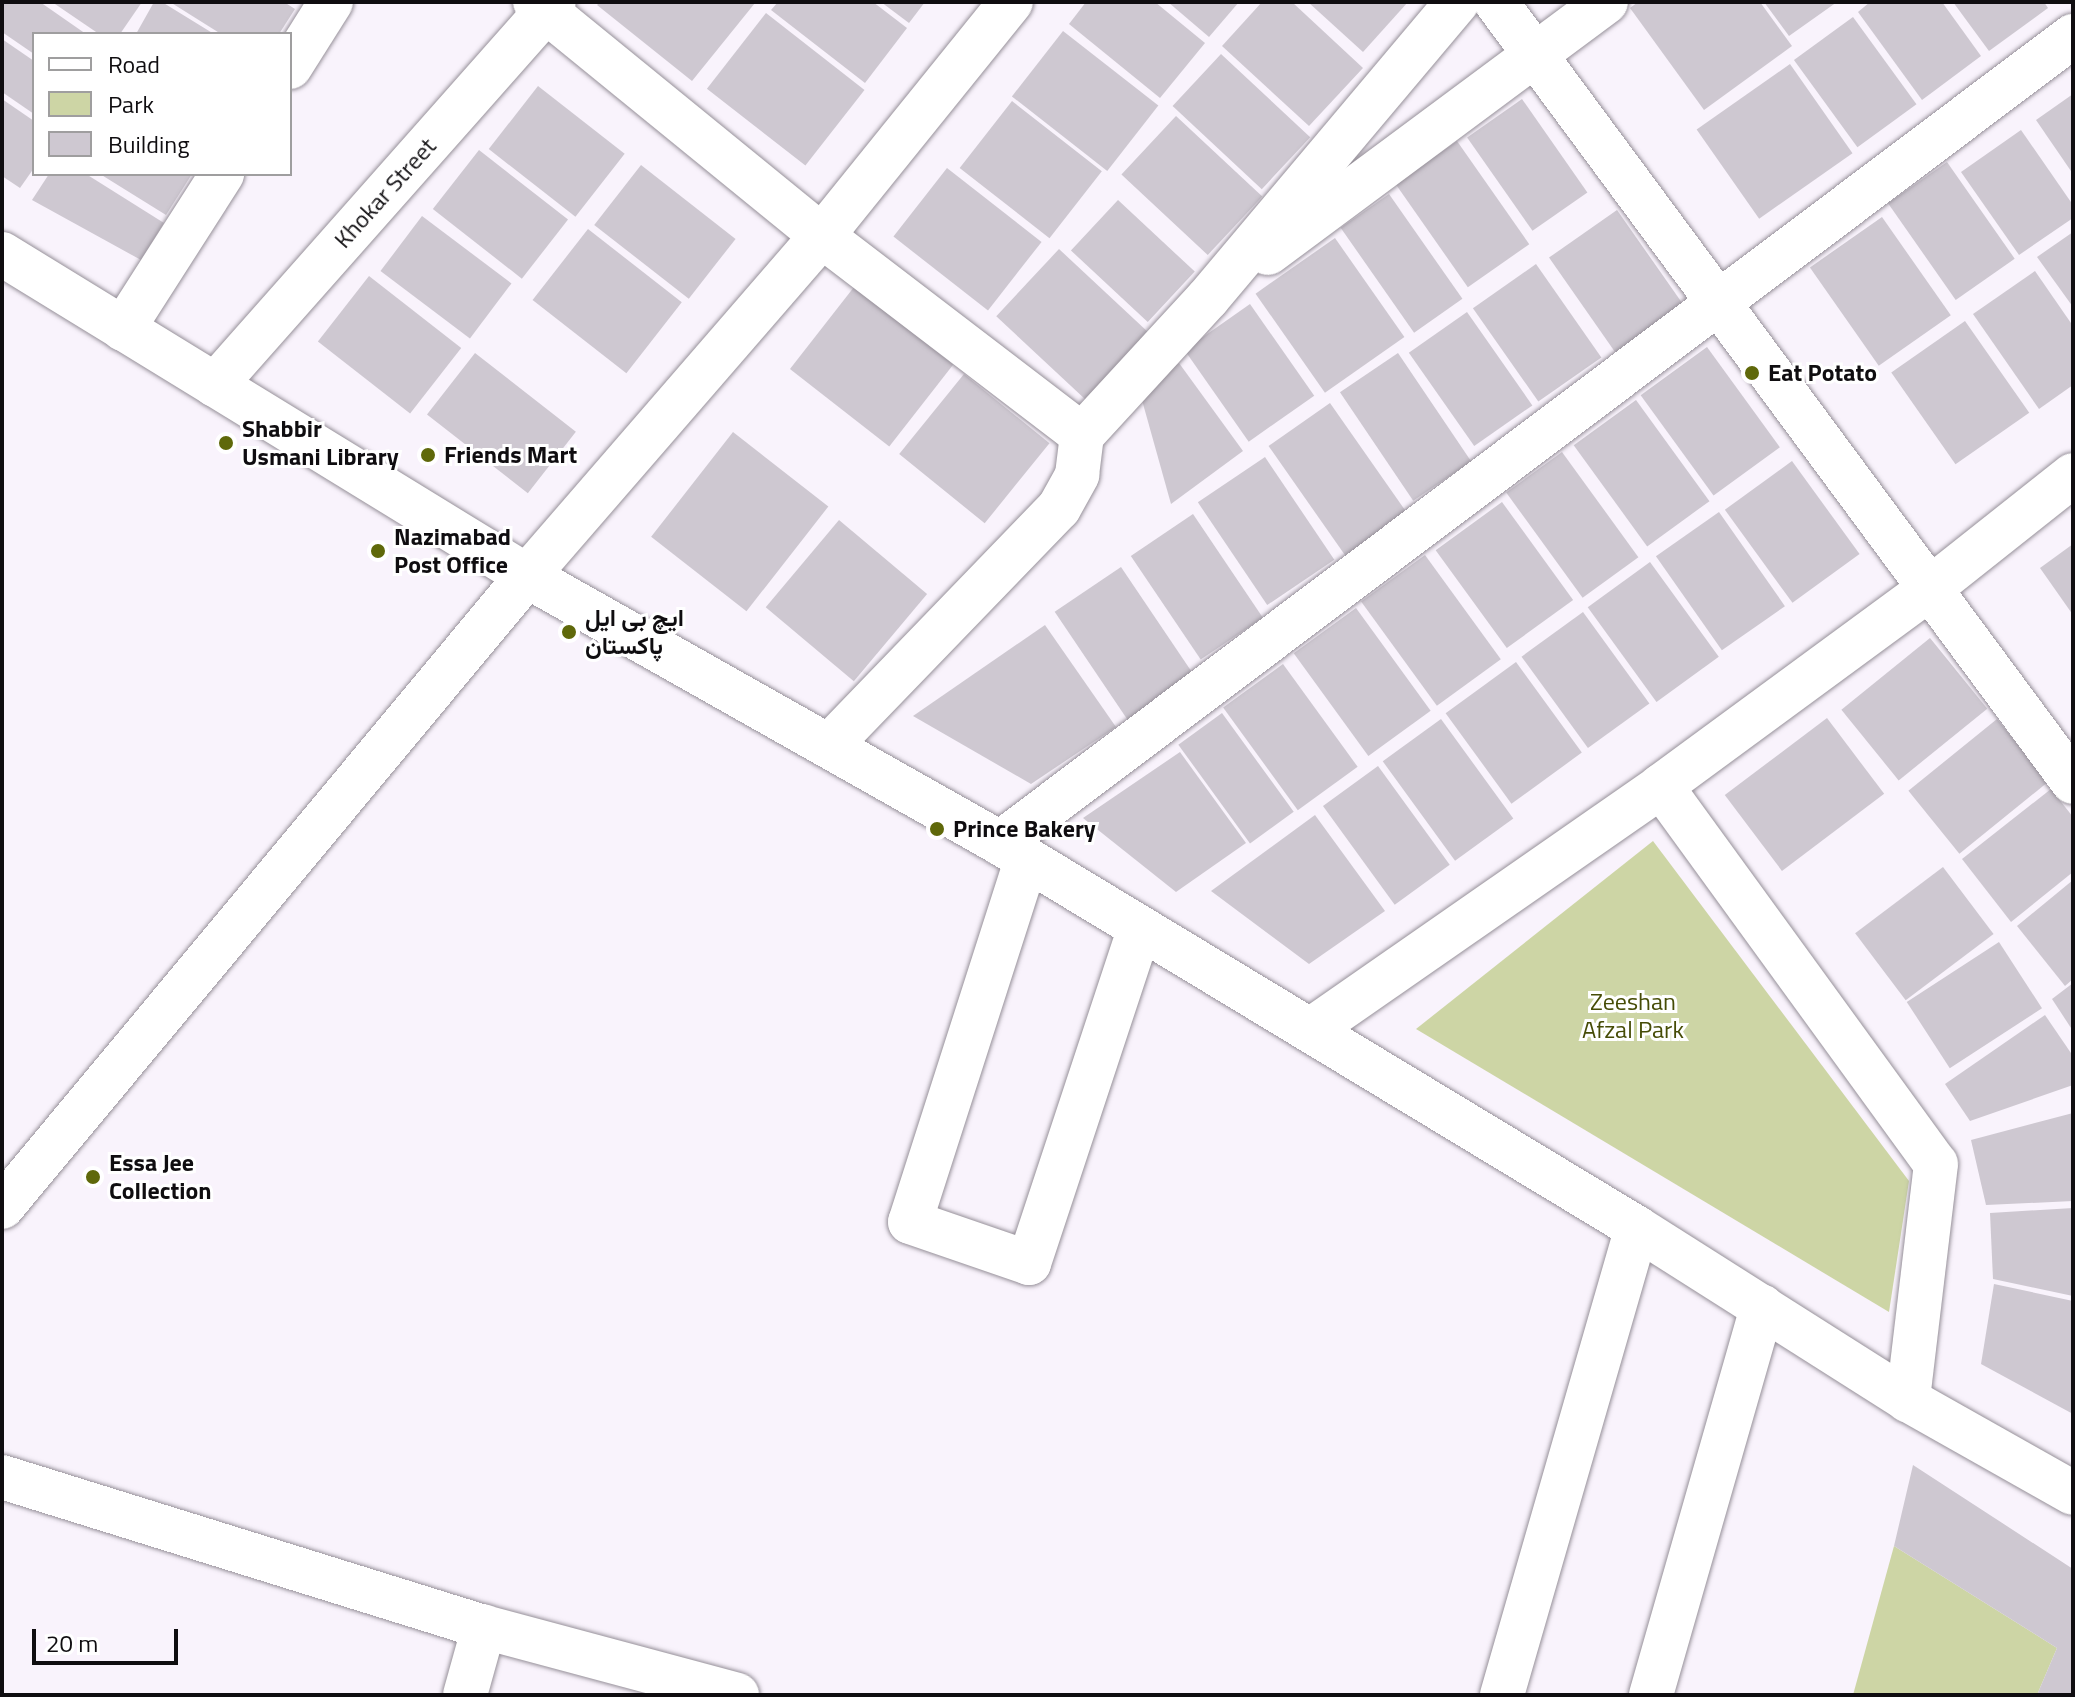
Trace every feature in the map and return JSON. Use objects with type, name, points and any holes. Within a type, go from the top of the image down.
[{"type":"street","points":[[292,64],[331,2]]},
{"type":"street","points":[[2,1207],[527,576],[822,236],[1011,2]]},
{"type":"street","points":[[829,746],[1059,508],[1077,475],[1082,435],[1208,298],[1457,2]]},
{"type":"street","points":[[1496,2],[2073,782]]},
{"type":"street","points":[[1208,298],[1606,2]]},
{"type":"street","points":[[545,5],[822,236],[1082,435]]},
{"type":"street","name":"Khokar Street","points":[[215,385],[545,5]]},
{"type":"street","points":[[1139,930],[1029,1263],[910,1222],[1013,852],[1718,304],[2073,36]]},
{"type":"street","points":[[123,329],[221,176]]},
{"type":"street","points":[[2,254],[527,576],[1013,852],[1139,930],[1312,1029],[1637,1228],[1908,1400],[2073,1493]]},
{"type":"street","points":[[1312,1029],[1661,786],[1928,590],[2073,475]]},
{"type":"street","points":[[1661,786],[1936,1164],[1908,1400]]},
{"type":"street","points":[[1502,1695],[1637,1228]]},
{"type":"street","points":[[1651,1695],[1762,1307]]},
{"type":"street","points":[[2,1477],[484,1627],[737,1695]]},
{"type":"street","points":[[465,1695],[484,1627]]},
{"type":"green space","name":"Zeeshan Afzal Park","points":[[1653,841],[1909,1181],[1889,1312],[1416,1029]]},
{"type":"green space","points":[[1894,1546],[2057,1648],[2037,1695],[1853,1695]]},
{"type":"building","points":[[4,2],[40,2],[83,32],[32,32],[32,53],[2,32]]},
{"type":"building","points":[[52,2],[142,2],[121,32],[96,32]]},
{"type":"building","points":[[154,2],[162,2],[211,32],[137,32]]},
{"type":"building","points":[[170,2],[284,2],[295,9],[280,32],[218,32]]},
{"type":"building","points":[[600,2],[755,3],[692,81],[597,5]]},
{"type":"building","points":[[778,2],[873,2],[907,28],[865,83],[771,10]]},
{"type":"building","points":[[881,2],[925,2],[909,23]]},
{"type":"building","points":[[1086,2],[1155,2],[1205,43],[1160,98],[1069,24]]},
{"type":"building","points":[[1168,2],[1239,2],[1209,37]]},
{"type":"building","points":[[1262,2],[1292,2],[1363,68],[1309,126],[1222,46]]},
{"type":"building","points":[[1308,2],[1408,2],[1363,52]]},
{"type":"building","points":[[1638,2],[1760,2],[1792,46],[1704,110],[1630,8]]},
{"type":"building","points":[[1764,2],[1837,2],[1789,36]]},
{"type":"building","points":[[1870,2],[1942,2],[1981,56],[1922,100],[1858,12]]},
{"type":"building","points":[[1953,2],[2044,2],[2048,8],[1989,51]]},
{"type":"building","points":[[766,13],[865,90],[805,166],[707,89]]},
{"type":"building","points":[[1853,17],[1916,104],[1857,147],[1794,60]]},
{"type":"building","points":[[1063,31],[1158,105],[1107,171],[1012,96]]},
{"type":"building","points":[[2,39],[32,60],[32,113],[2,92]]},
{"type":"building","points":[[1221,54],[1310,137],[1262,189],[1173,106]]},
{"type":"building","points":[[1790,64],[1853,153],[1759,219],[1697,129]]},
{"type":"building","points":[[538,86],[625,154],[575,217],[489,149]]},
{"type":"building","points":[[2073,94],[2073,174],[2036,120]]},
{"type":"building","points":[[2,99],[32,120],[32,171],[20,188],[2,176]]},
{"type":"building","points":[[1522,99],[1587,192],[1533,231],[1467,137]]},
{"type":"building","points":[[1012,101],[1102,171],[1050,238],[960,168]]},
{"type":"building","points":[[1176,116],[1262,196],[1208,255],[1121,175]]},
{"type":"building","points":[[2021,130],[2073,205],[2073,218],[2019,255],[1961,172]]},
{"type":"building","points":[[1457,141],[1529,244],[1468,287],[1396,184]]},
{"type":"building","points":[[479,150],[568,220],[522,279],[433,209]]},
{"type":"building","points":[[1947,162],[2015,259],[1956,300],[1888,203]]},
{"type":"building","points":[[641,165],[736,239],[689,299],[594,225]]},
{"type":"building","points":[[947,168],[1042,242],[988,310],[893,237]]},
{"type":"building","points":[[48,176],[89,176],[164,223],[141,260],[32,200]]},
{"type":"building","points":[[103,176],[191,176],[166,215]]},
{"type":"building","points":[[1389,194],[1462,299],[1414,333],[1341,228]]},
{"type":"building","points":[[1118,200],[1195,272],[1148,322],[1071,250]]},
{"type":"building","points":[[1617,210],[1684,305],[1616,353],[1549,258]]},
{"type":"building","points":[[422,216],[511,283],[470,339],[380,271]]},
{"type":"building","points":[[1882,217],[1951,315],[1879,366],[1810,267]]},
{"type":"building","points":[[588,229],[682,302],[626,373],[533,300]]},
{"type":"building","points":[[2073,232],[2073,307],[2037,257]]},
{"type":"building","points":[[1335,238],[1404,337],[1325,393],[1256,294]]},
{"type":"building","points":[[1059,249],[1148,332],[1085,399],[996,316]]},
{"type":"building","points":[[1536,264],[1601,357],[1538,402],[1473,308]]},
{"type":"building","points":[[2035,271],[2073,326],[2073,385],[2039,409],[1973,314]]},
{"type":"building","points":[[369,276],[461,348],[410,413],[318,341]]},
{"type":"building","points":[[854,287],[953,365],[889,447],[790,369]]},
{"type":"building","points":[[1250,304],[1314,396],[1249,442],[1184,350]]},
{"type":"building","points":[[1467,312],[1532,405],[1474,446],[1409,353]]},
{"type":"building","points":[[1965,321],[2029,413],[1956,464],[1891,373]]},
{"type":"building","points":[[1707,347],[1780,447],[1714,496],[1641,395]]},
{"type":"building","points":[[475,353],[576,432],[528,493],[427,414]]},
{"type":"building","points":[[1398,353],[1471,462],[1413,501],[1340,392]]},
{"type":"building","points":[[1179,363],[1243,451],[1171,504],[1140,393]]},
{"type":"building","points":[[964,374],[1049,443],[985,523],[899,454]]},
{"type":"building","points":[[1636,400],[1709,501],[1647,546],[1574,445]]},
{"type":"building","points":[[1330,403],[1407,513],[1345,556],[1269,446]]},
{"type":"building","points":[[733,432],[828,506],[746,611],[651,537]]},
{"type":"building","points":[[1562,452],[1638,557],[1583,598],[1506,493]]},
{"type":"building","points":[[1265,457],[1334,560],[1267,605],[1198,502]]},
{"type":"building","points":[[1792,461],[1860,554],[1792,603],[1725,510]]},
{"type":"building","points":[[1502,502],[1573,600],[1507,648],[1436,550]]},
{"type":"building","points":[[1719,512],[1785,606],[1722,650],[1656,556]]},
{"type":"building","points":[[1193,514],[1263,618],[1201,660],[1131,556]]},
{"type":"building","points":[[839,520],[927,594],[854,681],[766,607]]},
{"type":"building","points":[[2073,544],[2073,615],[2040,568]]},
{"type":"building","points":[[1425,555],[1501,659],[1437,706],[1361,601]]},
{"type":"building","points":[[1650,562],[1719,657],[1656,702],[1588,607]]},
{"type":"building","points":[[1121,567],[1194,675],[1127,720],[1055,612]]},
{"type":"building","points":[[1356,608],[1431,711],[1368,756],[1294,653]]},
{"type":"building","points":[[1583,612],[1649,703],[1588,748],[1522,657]]},
{"type":"building","points":[[1045,625],[1116,727],[1031,784],[913,716]]},
{"type":"building","points":[[1930,638],[1987,709],[1899,780],[1841,710]]},
{"type":"building","points":[[1516,662],[1582,753],[1511,804],[1446,713]]},
{"type":"building","points":[[1283,664],[1358,767],[1298,810],[1223,707]]},
{"type":"building","points":[[1222,713],[1294,812],[1250,843],[1178,745]]},
{"type":"building","points":[[1827,718],[1884,794],[1782,871],[1725,795]]},
{"type":"building","points":[[1441,719],[1513,819],[1455,861],[1383,761]]},
{"type":"building","points":[[1997,719],[2048,782],[1959,854],[1908,791]]},
{"type":"building","points":[[1180,752],[1246,843],[1176,892],[1083,818]]},
{"type":"building","points":[[1378,766],[1450,865],[1395,905],[1323,806]]},
{"type":"building","points":[[2051,789],[2073,817],[2073,872],[2011,922],[1962,859]]},
{"type":"building","points":[[1315,815],[1385,911],[1309,964],[1211,891]]},
{"type":"building","points":[[1943,867],[1994,934],[1906,1000],[1855,933]]},
{"type":"building","points":[[2073,880],[2073,979],[2065,986],[2017,926]]},
{"type":"building","points":[[1999,942],[2042,1008],[1950,1068],[1907,1002]]},
{"type":"building","points":[[2073,983],[2073,1031],[2052,999]]},
{"type":"building","points":[[2045,1015],[2073,1056],[2073,1085],[1970,1121],[1945,1084]]},
{"type":"building","points":[[2073,1113],[2073,1201],[1986,1205],[1971,1140]]},
{"type":"building","points":[[2073,1208],[2073,1296],[1993,1279],[1990,1213]]},
{"type":"building","points":[[1994,1284],[2073,1301],[2073,1414],[1981,1364]]},
{"type":"building","points":[[1913,1465],[2073,1569],[2073,1695],[2037,1695],[2057,1648],[1894,1546]]},
{"type":"place","name":"Eat Potato","points":[[1752,373]]},
{"type":"place","name":"Shabbir Usmani Library","points":[[226,443]]},
{"type":"place","name":"Friends Mart","points":[[428,455]]},
{"type":"place","name":"Nazimabad Post Office","points":[[378,551]]},
{"type":"place","name":"ایچ بی ایل پاکستان","points":[[569,632]]},
{"type":"place","name":"Prince Bakery","points":[[937,829]]},
{"type":"place","name":"Essa Jee Collection","points":[[93,1177]]}]
